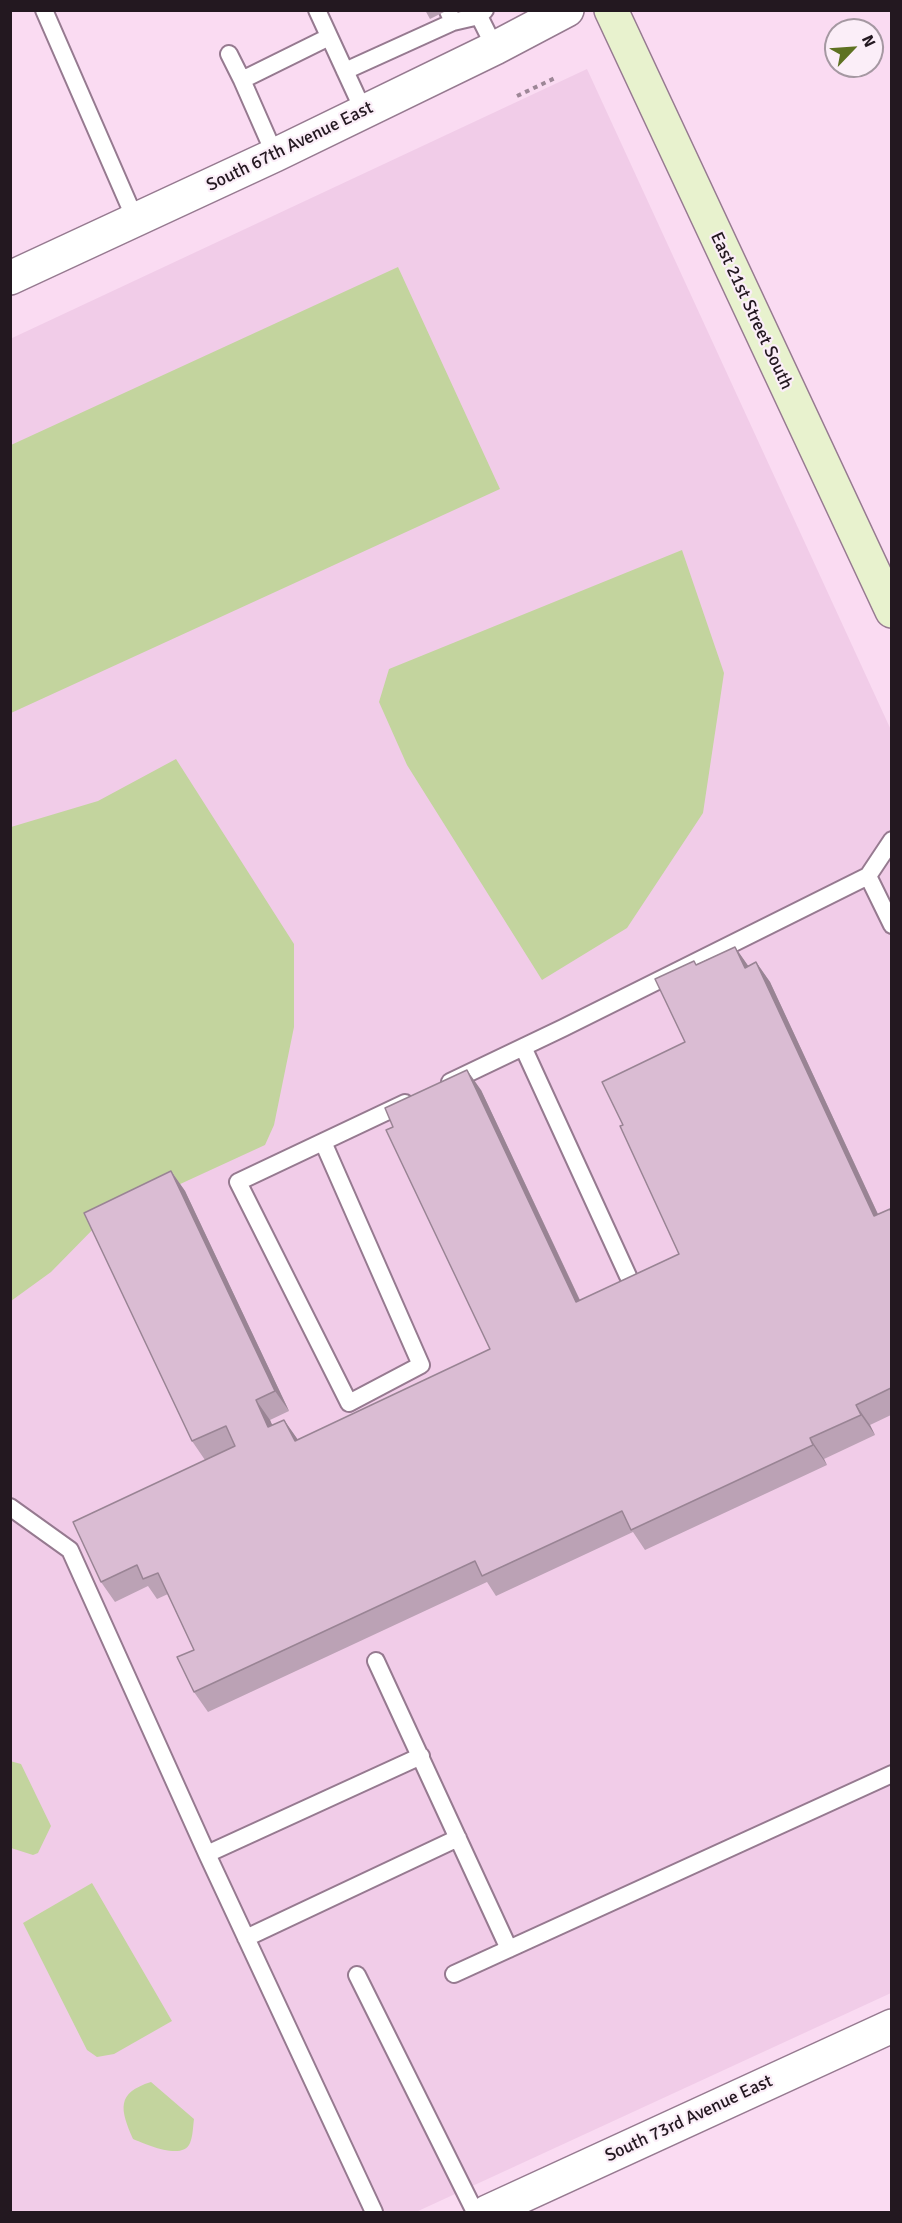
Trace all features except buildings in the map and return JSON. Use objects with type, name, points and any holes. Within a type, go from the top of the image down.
[{"type":"main road","name":"East 21st Street South","points":[[611,10],[891,611]]},
{"type":"street","name":"South 67th Avenue East","points":[[10,278],[275,156],[567,10]]},
{"type":"street","name":"South 73rd Avenue East","points":[[487,2212],[891,2026]]},
{"type":"lane","points":[[44,10],[136,221]]},
{"type":"lane","points":[[317,10],[364,112]]},
{"type":"lane","points":[[345,71],[450,16],[480,12],[495,48]]},
{"type":"lane","points":[[242,80],[329,37]]},
{"type":"lane","points":[[229,54],[275,156]]},
{"type":"lane","points":[[439,1087],[868,876],[891,840]]},
{"type":"lane","points":[[868,876],[891,925]]},
{"type":"lane","points":[[524,1047],[628,1276]]},
{"type":"lane","points":[[323,1142],[421,1365],[349,1403],[238,1182],[418,1097]]},
{"type":"lane","points":[[10,1507],[70,1550],[207,1854],[374,2212]]},
{"type":"lane","points":[[376,1661],[509,1949]]},
{"type":"lane","points":[[207,1854],[421,1756]]},
{"type":"lane","points":[[454,1974],[891,1774]]},
{"type":"lane","points":[[246,1938],[458,1838]]},
{"type":"lane","points":[[357,1975],[475,2212]]},
{"type":"path","points":[[517,96],[555,78]]},
{"type":"shaded area","points":[[587,69],[891,730],[891,1993],[416,2212],[11,2212],[10,339]]},
{"type":"green space","points":[[398,267],[500,489],[11,713],[11,445]]},
{"type":"green space","points":[[682,550],[724,673],[703,813],[627,928],[542,980],[407,765],[379,702],[389,669]]},
{"type":"green space","points":[[176,759],[294,944],[294,1027],[274,1125],[265,1145],[102,1220],[51,1272],[11,1301],[11,827],[98,801]]},
{"type":"green space","points":[[10,1761],[21,1764],[51,1826],[38,1853],[33,1855],[11,1848]]},
{"type":"green space","points":[[92,1883],[172,2021],[114,2054],[97,2057],[87,2050],[23,1923]]},
{"type":"green space","points":[[151,2082],[194,2119],[190,2143],[180,2151],[163,2150],[133,2139],[125,2119],[124,2103],[132,2091]]}]
